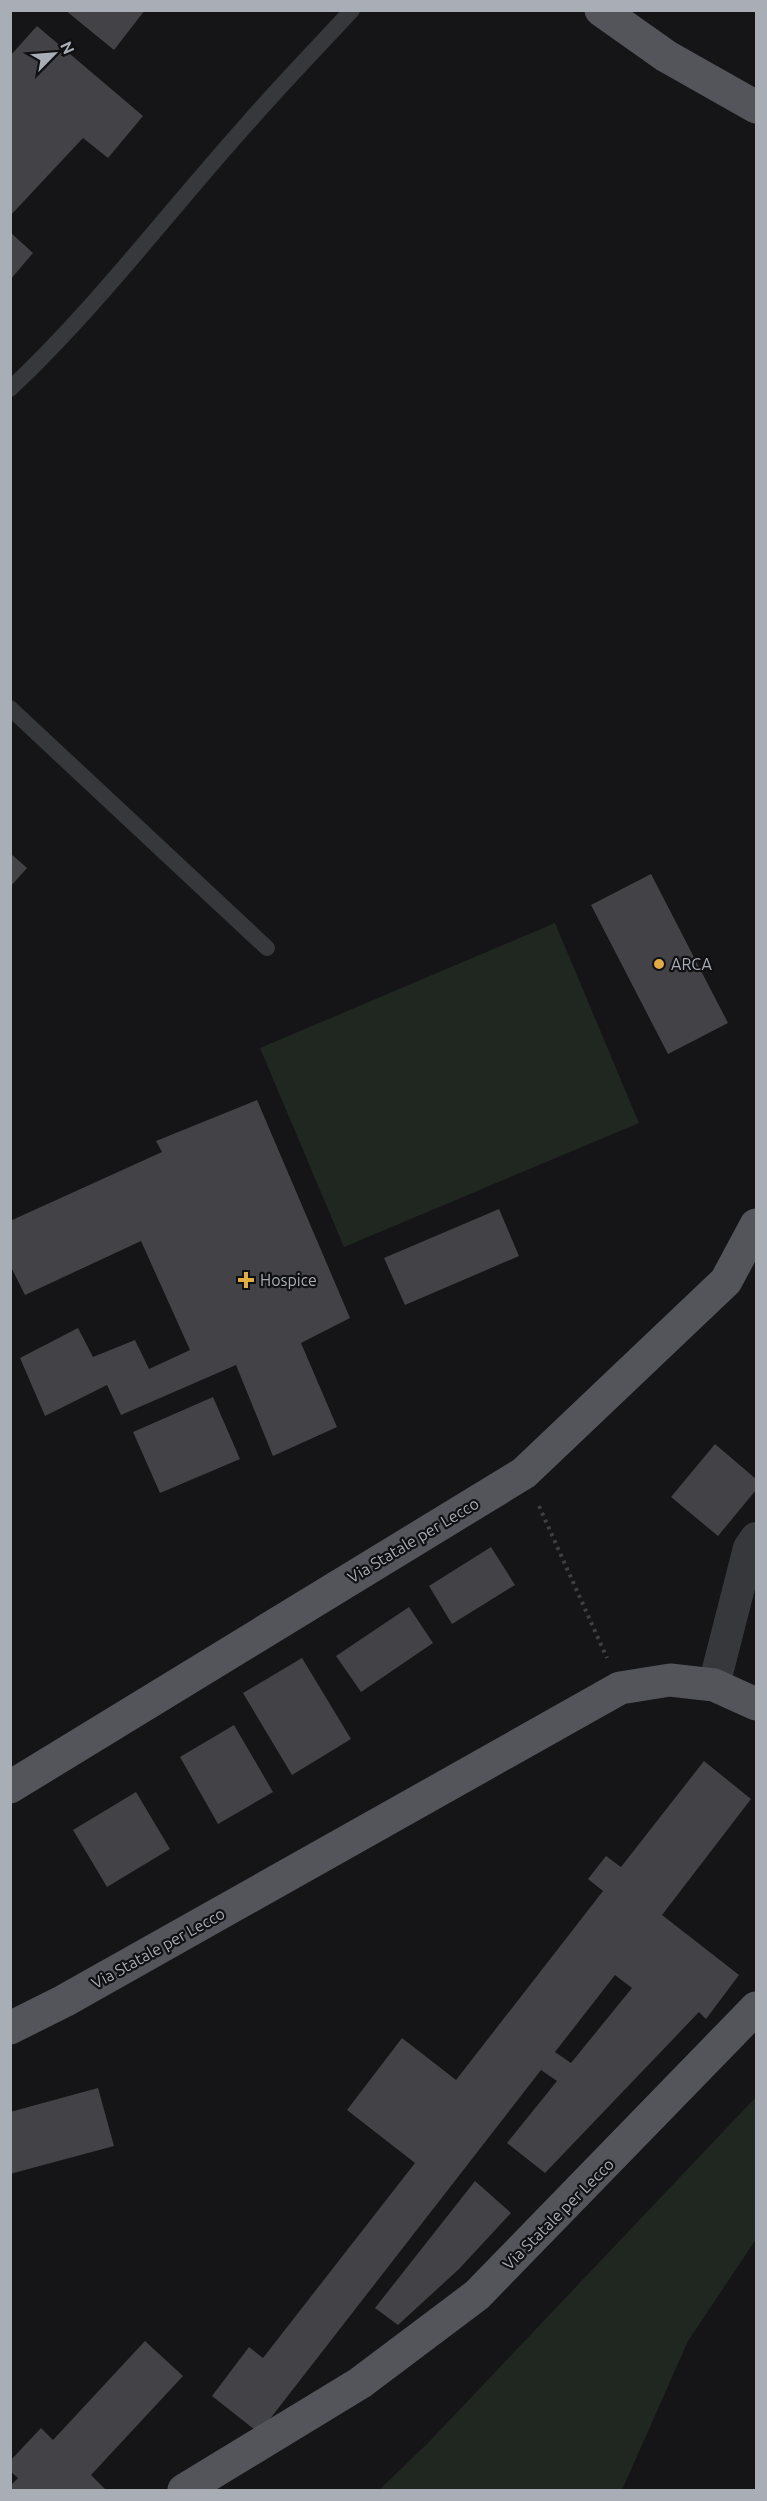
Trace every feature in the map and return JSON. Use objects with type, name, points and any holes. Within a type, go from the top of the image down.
[{"type":"main road","points":[[601,10],[666,56],[756,107]]},
{"type":"main road","name":"Via Statale per Lecco","points":[[10,1787],[524,1473],[726,1281],[756,1225]]},
{"type":"main road","name":"Via Statale per Lecco","points":[[10,2028],[63,2001],[620,1688],[670,1680],[714,1685],[756,1704]]},
{"type":"main road","name":"Via Statale per Lecco","points":[[184,2490],[360,2383],[477,2295],[756,2008]]},
{"type":"street","points":[[714,1685],[749,1548],[756,1538]]},
{"type":"lane","points":[[10,389],[36,365],[141,249],[246,125],[352,10]]},
{"type":"lane","points":[[10,708],[267,948]]},
{"type":"path","points":[[524,1473],[620,1688]]},
{"type":"shaded area","points":[[555,923],[639,1123],[344,1247],[260,1048]]},
{"type":"shaded area","points":[[756,2097],[756,2239],[688,2341],[622,2490],[379,2490],[427,2444]]},
{"type":"building","points":[[65,10],[145,10],[114,50]]},
{"type":"building","points":[[37,26],[143,116],[108,158],[83,138],[10,216],[10,87],[12,85],[10,56]]},
{"type":"building","points":[[10,232],[33,253],[10,280]]},
{"type":"building","points":[[10,853],[27,868],[10,887]]},
{"type":"building","name":"ARCA","points":[[651,874],[728,1023],[668,1054],[591,905]]},
{"type":"building","name":"Hospice","points":[[257,1100],[350,1318],[301,1343],[337,1427],[273,1456],[236,1365],[121,1415],[107,1385],[45,1416],[20,1358],[78,1328],[93,1357],[135,1340],[149,1369],[190,1350],[141,1241],[25,1295],[10,1265],[10,1221],[162,1152],[156,1141]]},
{"type":"building","points":[[499,1209],[519,1256],[405,1305],[384,1258]]},
{"type":"building","points":[[213,1397],[240,1459],[160,1493],[133,1432]]},
{"type":"building","points":[[715,1444],[756,1479],[756,1490],[718,1536],[671,1497]]},
{"type":"building","points":[[491,1547],[515,1585],[452,1624],[429,1586]]},
{"type":"building","points":[[409,1607],[433,1643],[361,1692],[336,1656]]},
{"type":"building","points":[[302,1658],[351,1739],[292,1775],[243,1693]]},
{"type":"building","points":[[234,1725],[273,1792],[218,1824],[180,1757]]},
{"type":"building","points":[[704,1761],[751,1799],[662,1915],[739,1975],[706,2019],[699,2012],[545,2173],[507,2143],[557,2081],[541,2070],[259,2433],[212,2396],[249,2347],[263,2358],[415,2163],[347,2110],[402,2038],[456,2080],[603,1891],[588,1879],[606,1856],[621,1867]],"holes":[[[615,1975],[632,1988],[571,2063],[555,2052]]]},
{"type":"building","points":[[136,1792],[170,1849],[107,1887],[73,1830]]},
{"type":"building","points":[[98,2088],[114,2146],[10,2174],[10,2112]]},
{"type":"building","points":[[475,2181],[511,2213],[459,2269],[398,2325],[375,2308]]},
{"type":"building","points":[[145,2341],[183,2376],[91,2475],[105,2489],[10,2490],[10,2486],[18,2478],[10,2471],[10,2461],[41,2428],[53,2440]]},
{"type":"place","name":"ARCA","points":[[659,964]]},
{"type":"place","name":"Hospice","points":[[246,1280]]}]
